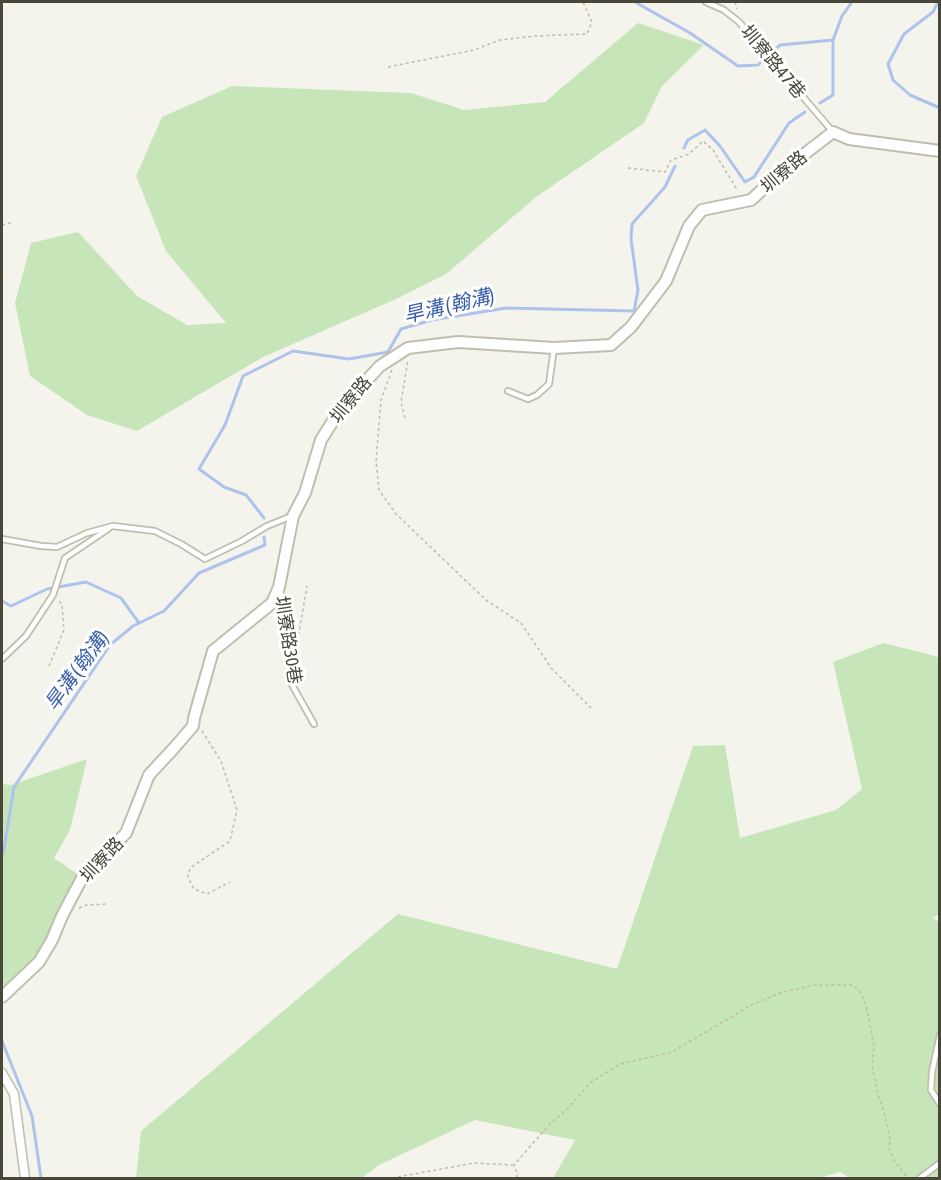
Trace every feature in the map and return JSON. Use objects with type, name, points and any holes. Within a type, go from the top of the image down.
[{"type":"street","points":[[833,132],[849,139],[939,152]]},
{"type":"street","name":"圳寮路","points":[[2,997],[39,962],[81,880],[126,833],[149,775],[193,726],[213,651],[272,603],[279,587],[293,516],[305,492],[321,440],[341,408],[380,366],[403,350],[458,342],[554,348],[611,345],[631,327],[666,281],[688,226],[702,210],[752,200],[785,169],[833,132]]},
{"type":"street","points":[[2,1073],[14,1094],[25,1179]]},
{"type":"lane","name":"圳寮路47巷","points":[[706,2],[724,10],[739,22],[833,132]]},
{"type":"lane","points":[[508,391],[528,399],[537,395],[549,384],[554,348]]},
{"type":"lane","points":[[2,539],[57,547],[87,533],[113,526],[154,531],[205,559],[267,526],[293,516]]},
{"type":"lane","points":[[2,659],[26,636],[53,596],[65,558],[113,526]]},
{"type":"lane","name":"圳寮路30巷","points":[[279,587],[294,663],[291,683],[314,724]]},
{"type":"lane","points":[[939,1035],[931,1090],[939,1104]]},
{"type":"lane","points":[[920,1179],[939,1164]]},
{"type":"path","points":[[388,67],[474,50],[500,40],[587,34],[592,22],[584,2]]},
{"type":"path","points":[[628,168],[665,172],[671,160],[688,154],[703,141],[723,165],[743,201]]},
{"type":"path","points":[[2,225],[11,223]]},
{"type":"path","points":[[403,350],[409,362],[401,402],[405,418]]},
{"type":"path","points":[[403,350],[381,400],[376,461],[379,490],[396,514],[486,600],[521,623],[552,669],[591,708]]},
{"type":"path","points":[[289,636],[299,633],[307,586]]},
{"type":"path","points":[[49,666],[64,630],[62,604],[53,596]]},
{"type":"path","points":[[194,718],[221,761],[237,810],[230,841],[190,868],[188,877],[194,889],[207,894],[230,882]]},
{"type":"path","points":[[79,909],[87,905],[107,904]]},
{"type":"path","points":[[514,1165],[590,1083],[620,1064],[672,1052],[753,1004],[783,992],[815,985],[853,985],[860,992],[866,1005],[874,1046],[872,1066],[890,1139],[889,1148],[895,1162],[908,1179]]},
{"type":"path","points":[[392,1179],[474,1163],[514,1165]]},
{"type":"path","points":[[514,1165],[517,1179]]},
{"type":"green space","points":[[638,23],[704,45],[662,86],[644,123],[536,197],[446,274],[396,299],[263,357],[137,431],[87,415],[30,376],[15,303],[31,243],[78,232],[137,296],[187,325],[226,323],[166,251],[136,176],[162,117],[232,86],[411,93],[464,110],[545,102]]},
{"type":"green space","points":[[883,643],[939,657],[940,913],[933,918],[940,922],[939,1178],[850,1178],[840,1172],[819,1178],[553,1178],[575,1140],[475,1120],[379,1165],[362,1178],[136,1178],[141,1131],[398,914],[617,969],[693,746],[725,745],[740,838],[836,810],[862,789],[833,662]]},
{"type":"green space","points":[[87,759],[70,830],[54,858],[79,875],[35,960],[2,990],[2,784],[11,785]]},
{"type":"waterway","points":[[635,2],[690,33],[738,66],[758,65],[780,45],[833,40]]},
{"type":"waterway","name":"旱溝 (翰溝)","points":[[820,103],[833,95],[833,40],[842,16],[852,2]]},
{"type":"waterway","name":"旱溝 (翰溝)","points":[[938,2],[933,12],[904,34],[888,64],[893,80],[910,95],[940,108]]},
{"type":"waterway","name":"旱溝 (翰溝)","points":[[684,148],[688,140],[705,130],[720,146],[745,182],[754,177],[789,123],[805,112]]},
{"type":"waterway","name":"旱溝 (翰溝)","points":[[264,518],[246,495],[224,487],[199,469],[225,425],[243,376],[293,351],[349,359],[388,352],[401,329],[432,320],[506,308],[634,311],[638,290],[631,239],[632,224],[665,187],[675,166]]},
{"type":"waterway","name":"旱溝 (翰溝)","points":[[2,855],[14,787],[110,645],[133,626],[164,611],[199,573],[265,545],[264,537]]},
{"type":"waterway","points":[[2,601],[11,606],[47,589],[86,582],[121,598],[139,623]]},
{"type":"waterway","points":[[2,1041],[32,1116],[41,1178]]}]
